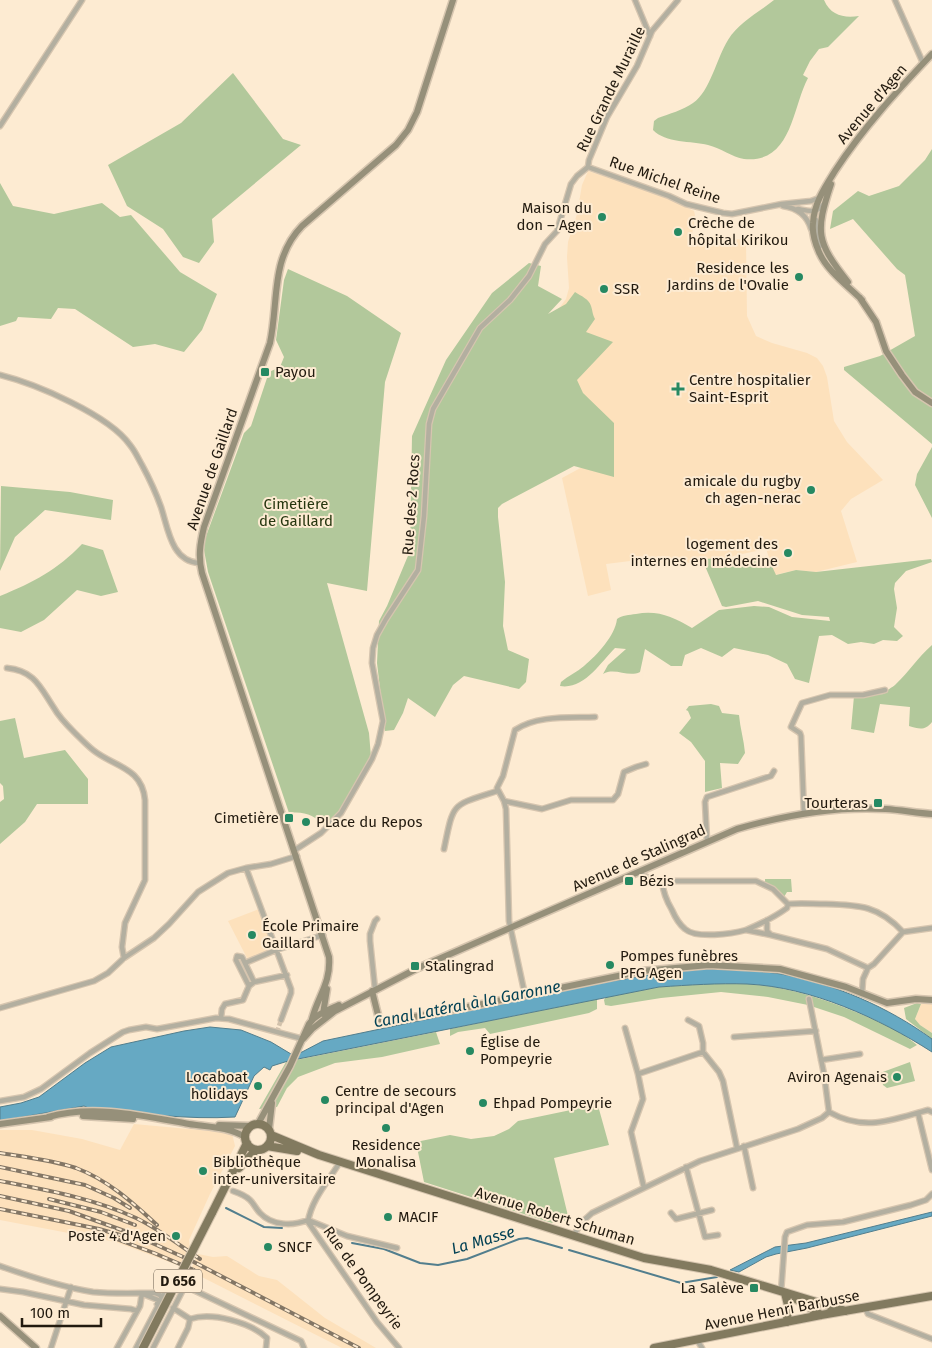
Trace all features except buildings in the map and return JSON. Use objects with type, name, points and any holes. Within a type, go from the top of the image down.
[{"type":"main road","points":[[255,1125],[270,1132],[271,1139],[267,1146],[262,1149],[256,1150],[246,1140],[247,1130],[255,1125]]},
{"type":"main road","name":"Avenue Robert Schuman","points":[[270,1132],[338,1166],[644,1258],[712,1270],[846,1311]]},
{"type":"main road","name":"D 656","points":[[148,1348],[214,1214],[246,1140]]},
{"type":"main road","name":"Avenue Robert Schuman","points":[[267,1146],[317,1154]]},
{"type":"main road","name":"D 656","points":[[144,1348],[240,1167],[256,1150]]},
{"type":"main road","name":"Avenue Henri Barbusse","points":[[914,1298],[920,1294],[932,1291]]},
{"type":"main road","points":[[785,1293],[788,1305],[787,1322]]},
{"type":"main road","name":"Avenue Robert Schuman","points":[[785,1293],[823,1315]]},
{"type":"main road","name":"Avenue Henri Barbusse","points":[[654,1348],[932,1296]]},
{"type":"main road","points":[[818,1303],[823,1315]]},
{"type":"street","points":[[0,126],[82,0]]},
{"type":"street","name":"Avenue de Gaillard","points":[[312,1019],[328,980],[329,957],[225,644],[199,562],[199,551],[204,527],[270,343],[274,322],[279,267],[284,251],[289,241],[302,226],[396,145],[408,130],[417,112],[453,0]]},
{"type":"street","points":[[635,0],[650,36]]},
{"type":"street","name":"Rue Grande Muraille","points":[[588,167],[589,160],[607,117],[637,66],[650,36],[678,0]]},
{"type":"street","points":[[895,0],[923,64]]},
{"type":"street","name":"Avenue d'Agen","points":[[816,210],[819,197],[863,130],[932,54]]},
{"type":"street","name":"Rue Michel Reine","points":[[588,167],[702,209],[732,214],[764,207],[811,202],[819,197]]},
{"type":"street","name":"Rue des 2 Rocs","points":[[0,1008],[94,981],[154,938],[198,892],[228,873],[271,864],[296,853],[321,833],[341,813],[372,759],[378,744],[382,721],[372,663],[373,648],[377,634],[418,570],[424,516],[429,424],[434,409],[480,328],[510,300],[529,276],[545,244],[557,231],[571,184],[588,167]]},
{"type":"street","name":"Avenue d'Agen","points":[[824,205],[834,173]]},
{"type":"street","name":"Rue Michel Reine","points":[[803,203],[816,210]]},
{"type":"street","points":[[815,240],[813,224],[816,210],[824,205]]},
{"type":"street","points":[[824,205],[820,229],[824,249],[876,322],[886,351],[902,376],[915,392],[932,403]]},
{"type":"street","name":"Rue Michel Reine","points":[[764,207],[780,206],[816,210]]},
{"type":"street","points":[[797,209],[808,221],[824,261],[862,300]]},
{"type":"street","points":[[816,210],[816,229],[819,243],[826,259],[832,261]]},
{"type":"street","points":[[0,375],[34,386],[91,413],[112,426],[130,444],[143,468],[160,505],[174,545],[186,559],[199,562]]},
{"type":"street","points":[[8,668],[23,671],[30,675],[61,718],[78,736],[93,750],[133,774],[143,788],[145,800],[145,880],[124,923],[122,948],[124,958]]},
{"type":"street","points":[[804,814],[801,736],[800,733],[791,727],[802,704],[830,695],[863,695],[885,690]]},
{"type":"street","points":[[444,849],[450,818],[456,807],[464,802],[497,791],[503,776],[515,730],[522,725],[536,720],[595,717]]},
{"type":"street","points":[[504,801],[542,809],[571,800],[613,800],[618,794],[624,772],[646,764]]},
{"type":"street","points":[[707,841],[705,802],[707,797],[772,776],[774,770]]},
{"type":"street","points":[[497,791],[504,801],[510,927],[525,995]]},
{"type":"street","name":"Avenue de Stalingrad","points":[[302,1040],[312,1029],[335,1011],[418,968],[737,829],[768,820],[853,809],[886,809],[932,814]]},
{"type":"street","points":[[246,868],[287,975],[291,993],[281,1020]]},
{"type":"street","points":[[646,869],[650,875],[660,880],[669,906],[678,922],[694,934],[722,934],[746,930],[787,908],[788,904]]},
{"type":"street","points":[[638,873],[660,880],[756,881],[773,890],[788,904],[863,906],[886,916],[903,932]]},
{"type":"street","points":[[377,920],[375,921],[370,938],[374,990],[379,1019],[388,1022],[642,971],[709,965],[780,969],[831,983],[887,1003],[916,998],[932,1000]]},
{"type":"street","points":[[767,920],[767,930],[771,935]]},
{"type":"street","points":[[862,994],[863,978],[868,968],[874,964],[903,932],[932,928]]},
{"type":"street","points":[[746,930],[826,949],[868,968]]},
{"type":"street","points":[[245,963],[276,950],[323,935]]},
{"type":"street","points":[[249,986],[236,960],[237,956],[242,957],[254,982]]},
{"type":"street","points":[[220,1018],[225,1004],[243,1000],[249,986],[254,982],[287,975]]},
{"type":"street","points":[[312,1029],[315,1022],[323,1015],[328,980]]},
{"type":"street","name":"Avenue de Stalingrad","points":[[255,1125],[290,1066],[312,1019],[323,1012],[374,990]]},
{"type":"street","points":[[809,999],[829,1112]]},
{"type":"street","points":[[0,1101],[24,1097],[42,1089],[90,1053],[123,1032],[146,1028],[157,1030],[220,1018],[302,1040]]},
{"type":"street","points":[[688,1020],[699,1026],[703,1052],[719,1072],[724,1082],[737,1148]]},
{"type":"street","points":[[625,1028],[643,1099],[631,1132],[644,1188]]},
{"type":"street","points":[[734,1037],[816,1031]]},
{"type":"street","points":[[638,1074],[703,1052]]},
{"type":"street","points":[[821,1060],[860,1054]]},
{"type":"street","name":"Avenue de Stalingrad","points":[[270,1132],[272,1099]]},
{"type":"street","points":[[829,1112],[841,1119],[863,1124],[875,1123],[928,1110],[932,1112]]},
{"type":"street","points":[[573,1236],[582,1222],[592,1213],[700,1161],[798,1129],[822,1118],[829,1112]]},
{"type":"street","points":[[918,1113],[932,1170]]},
{"type":"street","points":[[0,1124],[78,1115],[166,1120],[231,1130],[246,1140]]},
{"type":"street","points":[[190,1124],[255,1125]]},
{"type":"street","points":[[744,1146],[753,1188]]},
{"type":"street","name":"Rue de Pompeyrie","points":[[338,1166],[316,1199],[308,1220],[377,1322],[399,1348]]},
{"type":"street","points":[[686,1168],[705,1237],[718,1235]]},
{"type":"street","points":[[217,1184],[222,1186]]},
{"type":"street","points":[[233,1191],[250,1200],[259,1213],[271,1222],[296,1224],[308,1220],[347,1236],[397,1248]]},
{"type":"street","points":[[785,1293],[784,1259],[787,1232],[800,1226],[843,1222],[922,1202],[932,1194]]},
{"type":"street","points":[[671,1213],[676,1219],[712,1210]]},
{"type":"street","points":[[0,1266],[34,1278],[71,1287],[98,1292],[157,1293],[162,1298]]},
{"type":"street","points":[[136,1348],[170,1283]]},
{"type":"street","points":[[153,1348],[185,1286],[301,1341],[304,1348]]},
{"type":"street","points":[[51,1348],[71,1287]]},
{"type":"street","points":[[0,1289],[84,1305],[131,1308],[137,1311]]},
{"type":"street","points":[[117,1348],[141,1303],[142,1293]]},
{"type":"street","points":[[142,1293],[158,1300],[155,1312]]},
{"type":"street","points":[[173,1308],[190,1319],[200,1316],[240,1322],[261,1332],[267,1338],[266,1348]]},
{"type":"street","points":[[865,1308],[868,1314],[932,1339]]},
{"type":"street","points":[[0,1316],[36,1348]]},
{"type":"street","points":[[178,1348],[188,1328],[190,1319]]},
{"type":"street","points":[[697,1340],[702,1348]]},
{"type":"shaded area","name":"Centre hospitalier Saint-Esprit","points":[[588,171],[632,185],[694,211],[692,235],[746,240],[747,316],[756,336],[817,358],[823,366],[827,377],[834,421],[847,442],[883,480],[851,499],[841,511],[857,562],[816,572],[796,570],[775,575],[766,549],[708,564],[675,562],[637,565],[636,561],[630,561],[606,564],[611,590],[588,596],[562,478],[586,465],[530,329],[560,307],[566,299],[569,288],[568,242],[577,214],[582,185]]},
{"type":"shaded area","name":"École Primaire Gaillard","points":[[259,909],[274,950],[248,960],[228,921]]},
{"type":"shaded area","points":[[921,1004],[932,1004],[932,1033],[915,1019]]},
{"type":"shaded area","points":[[134,1124],[232,1133],[235,1146],[210,1194],[189,1240],[190,1248],[180,1266],[116,1242],[0,1220],[0,1130],[32,1130],[82,1139],[120,1150]]},
{"type":"shaded area","points":[[198,1254],[213,1257],[227,1256],[259,1276],[277,1280],[325,1318],[376,1348],[342,1348],[190,1271]]},
{"type":"green space","points":[[774,0],[824,0],[830,10],[838,15],[848,17],[859,16],[828,47],[819,49],[810,61],[803,75],[808,78],[788,132],[772,153],[760,158],[744,159],[708,145],[664,137],[653,130],[654,121],[658,118],[685,108],[699,98],[709,83],[724,47],[732,34],[743,23]]},
{"type":"green space","points":[[233,73],[283,139],[301,145],[212,219],[214,242],[199,263],[183,257],[163,229],[127,206],[108,165],[181,123]]},
{"type":"green space","points":[[932,149],[932,444],[844,370],[844,367],[880,356],[915,336],[905,275],[897,269],[853,219],[830,229],[833,211],[858,191],[869,196],[899,186],[925,160]]},
{"type":"green space","points":[[0,183],[13,206],[54,214],[102,203],[120,217],[131,215],[180,272],[217,294],[202,330],[184,352],[155,344],[133,347],[75,309],[58,308],[51,319],[18,317],[16,321],[0,326]]},
{"type":"green space","points":[[529,263],[541,266],[538,286],[562,299],[548,314],[566,304],[575,292],[588,301],[595,319],[586,332],[613,342],[577,380],[583,393],[614,423],[614,477],[574,466],[502,504],[498,508],[505,582],[503,626],[508,650],[529,659],[526,682],[519,689],[464,676],[453,685],[435,717],[408,698],[394,730],[385,731],[377,663],[379,621],[410,551],[412,436],[446,360],[492,293]]},
{"type":"green space","name":"Cimetière de Gaillard","points":[[288,269],[347,296],[401,333],[385,382],[367,591],[327,583],[369,733],[371,757],[341,809],[326,826],[318,819],[309,815],[289,813],[208,572],[204,550],[205,539],[244,433],[251,426],[269,372],[280,367],[284,357],[276,340],[284,280]]},
{"type":"green space","points":[[932,447],[932,518],[915,485],[917,474]]},
{"type":"green space","points":[[1,486],[70,492],[113,500],[111,520],[45,510],[15,537],[0,571]]},
{"type":"green space","points":[[82,544],[103,550],[118,592],[101,596],[77,590],[44,620],[21,632],[0,628],[0,596],[24,586],[54,568]]},
{"type":"green space","points":[[702,559],[760,559],[770,562],[776,575],[796,570],[816,572],[931,559],[932,562],[906,571],[895,583],[897,608],[894,627],[903,636],[897,641],[883,640],[874,644],[861,642],[848,644],[832,635],[819,636],[809,683],[795,679],[787,664],[768,655],[734,648],[722,657],[701,648],[685,655],[682,666],[671,666],[645,649],[640,672],[631,674],[608,672],[603,674],[608,665],[626,649],[615,648],[584,680],[569,686],[560,686],[561,682],[584,666],[600,651],[613,632],[617,619],[623,616],[644,613],[658,614],[672,618],[692,628],[719,610],[754,606],[769,607],[792,617],[830,621],[829,617],[802,615],[758,601],[726,607],[722,606]]},
{"type":"green space","points":[[932,645],[932,722],[922,729],[909,726],[910,707],[880,704],[874,733],[851,729],[854,696],[884,694],[901,679]]},
{"type":"green space","points":[[711,704],[719,706],[722,713],[739,715],[745,753],[738,764],[720,763],[722,788],[705,792],[705,761],[691,742],[679,733],[691,718],[686,710],[689,706]]},
{"type":"green space","points":[[15,718],[24,758],[65,750],[88,779],[88,804],[37,804],[25,822],[0,844],[0,802],[4,799],[3,786],[0,783],[0,721]]},
{"type":"green space","points":[[765,879],[791,879],[792,892],[787,892],[784,897],[765,882]]},
{"type":"green space","points":[[703,984],[749,984],[779,988],[808,995],[878,1021],[898,1031],[917,1045],[910,1049],[844,1017],[808,1005],[768,997],[721,992],[661,998],[611,1006],[605,1005],[604,1000],[606,997],[659,987]]},
{"type":"green space","points":[[597,999],[597,1009],[589,1013],[490,1034],[485,1028],[458,1032],[450,1036],[450,1029]]},
{"type":"green space","points":[[917,1003],[921,1004],[915,1019],[932,1033],[932,1039],[906,1019],[904,1008]]},
{"type":"green space","points":[[436,1032],[440,1044],[382,1057],[335,1063],[298,1077],[287,1088],[277,1107],[259,1109],[286,1062]]},
{"type":"green space","name":"Aviron Agenais","points":[[910,1062],[915,1081],[887,1088],[883,1085],[880,1073]]},
{"type":"green space","points":[[597,1102],[609,1145],[554,1158],[569,1220],[552,1223],[424,1182],[416,1142],[450,1135],[471,1139],[494,1136],[509,1129],[518,1121],[590,1106],[590,1103]]},
{"type":"water","points":[[704,969],[781,974],[801,978],[841,991],[879,1007],[915,1027],[932,1039],[932,1052],[890,1027],[867,1016],[844,1006],[795,991],[747,984],[659,987],[288,1061],[272,1066],[270,1070],[264,1067],[254,1076],[235,1117],[163,1116],[91,1109],[84,1106],[0,1121],[0,1107],[39,1097],[85,1063],[111,1047],[184,1031],[210,1027],[241,1030],[271,1042],[291,1054],[302,1052],[323,1041],[595,984],[660,973]]},
{"type":"water","points":[[932,1212],[932,1216],[766,1257],[739,1272],[730,1270],[775,1247],[806,1243]]},
{"type":"waterway","name":"La Masse","points":[[226,1208],[264,1227],[282,1228]]},
{"type":"waterway","name":"La Masse","points":[[352,1243],[384,1249],[420,1263],[438,1265],[467,1259],[519,1239],[527,1238],[562,1248]]},
{"type":"waterway","name":"La Masse","points":[[569,1250],[681,1283],[717,1277]]},
{"type":"tunnel","points":[[277,1032],[281,1020]]},
{"type":"railway","points":[[0,1153],[58,1163],[88,1173],[119,1192],[157,1225]]},
{"type":"railway","points":[[0,1167],[85,1185],[114,1198],[130,1208]]},
{"type":"railway","points":[[0,1181],[69,1195],[120,1211],[153,1227],[200,1259]]},
{"type":"railway","points":[[0,1196],[69,1211],[130,1233],[192,1261],[359,1348]]},
{"type":"railway","points":[[49,1199],[101,1212],[135,1225]]},
{"type":"railway","points":[[0,1209],[120,1235]]},
{"type":"railway","points":[[111,1237],[194,1270]]},
{"type":"place","name":"Maison du don – Agen","points":[[602,217]]},
{"type":"place","name":"Crèche de hôpital Kirikou","points":[[678,232]]},
{"type":"place","name":"Residence les Jardins de l'Ovalie","points":[[799,277]]},
{"type":"place","name":"SSR","points":[[604,289]]},
{"type":"place","name":"Payou","points":[[265,372]]},
{"type":"place","name":"Centre hospitalier Saint-Esprit","points":[[678,389]]},
{"type":"place","name":"amicale du rugby ch agen-nerac","points":[[811,490]]},
{"type":"place","name":"logement des internes en médecine","points":[[788,553]]},
{"type":"place","name":"Tourteras","points":[[878,803]]},
{"type":"place","name":"Cimetière","points":[[289,818]]},
{"type":"place","name":"PLace du Repos","points":[[306,822]]},
{"type":"place","name":"Bézis","points":[[629,881]]},
{"type":"place","name":"École Primaire Gaillard","points":[[252,935]]},
{"type":"place","name":"Pompes funèbres PFG Agen","points":[[610,965]]},
{"type":"place","name":"Stalingrad","points":[[415,966]]},
{"type":"place","name":"Église de Pompeyrie","points":[[470,1051]]},
{"type":"place","name":"Aviron Agenais","points":[[897,1077]]},
{"type":"place","name":"Locaboat holidays","points":[[258,1086]]},
{"type":"place","name":"Centre de secours principal d'Agen","points":[[325,1100]]},
{"type":"place","name":"Ehpad Pompeyrie","points":[[483,1103]]},
{"type":"place","name":"Residence Monalisa","points":[[386,1128]]},
{"type":"place","name":"Bibliothèque inter-universitaire","points":[[203,1171]]},
{"type":"place","name":"MACIF","points":[[388,1217]]},
{"type":"place","name":"Poste 4 d'Agen","points":[[176,1236]]},
{"type":"place","name":"SNCF","points":[[268,1247]]},
{"type":"place","name":"La Salève","points":[[754,1288]]},
{"type":"water label","name":"Canal Latéral à la Garonne","points":[[467,1004]]}]
